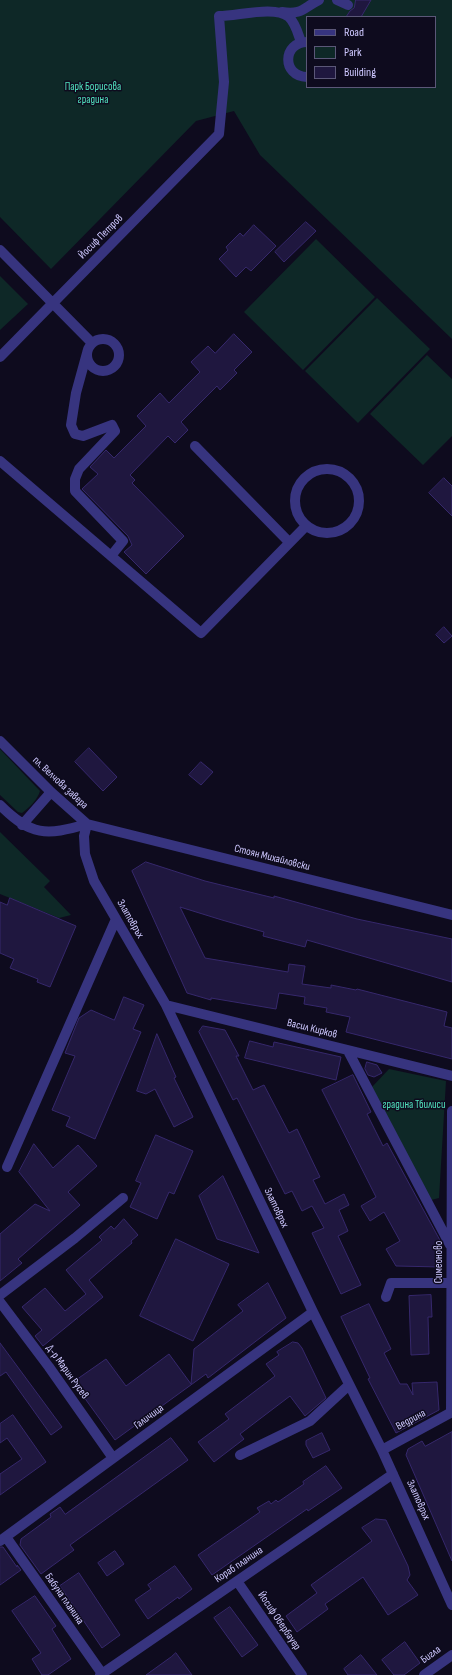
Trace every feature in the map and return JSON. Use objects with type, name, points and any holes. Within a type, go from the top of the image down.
[{"type":"street","points":[[282,12],[292,14],[303,11],[319,0]]},
{"type":"street","points":[[337,0],[348,5]]},
{"type":"street","name":"Йосиф Петров","points":[[0,357],[219,134],[224,82],[219,16],[272,11],[282,12]]},
{"type":"street","points":[[282,12],[290,18],[296,26],[304,42],[294,46],[290,51],[288,63],[294,73],[306,77]]},
{"type":"street","points":[[0,250],[92,343]]},
{"type":"street","points":[[87,353],[89,364],[98,370],[109,370],[118,363],[120,353],[118,348],[111,340],[101,338],[92,343],[87,353],[76,393],[71,425],[74,434],[82,436],[112,426],[115,431],[79,469],[75,479],[75,492],[123,541],[111,556]]},
{"type":"street","points":[[195,446],[289,542]]},
{"type":"street","points":[[0,461],[201,633],[306,526]]},
{"type":"street","points":[[322,469],[338,470],[347,475],[354,483],[359,493],[357,514],[351,523],[342,530],[332,533],[321,533],[311,530],[306,526],[297,514],[294,504],[295,493],[300,483],[307,476],[322,469]]},
{"type":"street","name":"пл. Велчова завера","points":[[0,741],[51,792],[87,824]]},
{"type":"street","points":[[22,825],[51,792]]},
{"type":"street","name":"пл. Велчова завера","points":[[0,805],[22,825],[39,831],[63,831],[87,824]]},
{"type":"street","name":"Стоян Михайловски","points":[[87,824],[452,915]]},
{"type":"street","name":"Златовръх","points":[[87,824],[84,836],[85,854],[94,881],[166,1005],[313,1312],[382,1450],[452,1605]]},
{"type":"street","points":[[7,1167],[116,919]]},
{"type":"street","name":"Васил Кирков","points":[[166,1005],[452,1076]]},
{"type":"street","points":[[348,1050],[451,1248]]},
{"type":"street","name":"Симеоново","points":[[452,1111],[452,1412]]},
{"type":"street","points":[[0,1295],[75,1238],[123,1198]]},
{"type":"street","points":[[386,1297],[391,1283],[451,1284]]},
{"type":"street","name":"Д-р Марин Русев","points":[[0,1302],[49,1367],[113,1458]]},
{"type":"street","name":"Галичица","points":[[3,1539],[313,1312]]},
{"type":"street","points":[[240,1455],[310,1421],[350,1385]]},
{"type":"street","name":"Ведрина","points":[[382,1450],[452,1412]]},
{"type":"street","name":"Кораб планина","points":[[102,1675],[393,1474]]},
{"type":"street","name":"Бабуна планина","points":[[3,1539],[102,1675]]},
{"type":"street","name":"Йосиф Обербауер","points":[[237,1581],[302,1675]]},
{"type":"street","name":"Бигла","points":[[424,1675],[452,1655]]},
{"type":"green space","name":"Парк Борисова градина","points":[[0,0],[452,0],[452,339],[260,155],[234,111],[196,121],[51,269],[0,217]]},
{"type":"green space","points":[[316,239],[375,297],[303,370],[244,312]]},
{"type":"green space","points":[[0,276],[28,304],[0,330]]},
{"type":"green space","points":[[377,298],[430,349],[358,423],[305,371]]},
{"type":"green space","points":[[427,355],[452,379],[452,436],[423,465],[370,414]]},
{"type":"green space","points":[[0,749],[40,791],[33,803],[22,813],[18,812],[0,795]]},
{"type":"green space","points":[[0,832],[50,881],[44,887],[71,915],[59,918],[0,894]]},
{"type":"green space","name":"градина Тбилиси","points":[[389,1069],[446,1081],[439,1198],[431,1200],[372,1087]]},
{"type":"building","points":[[356,0],[371,0],[362,16],[347,16],[354,8]]},
{"type":"building","points":[[306,222],[316,231],[284,262],[275,252]]},
{"type":"building","points":[[254,225],[276,246],[251,271],[246,267],[236,277],[219,259],[228,250],[226,247],[240,233],[243,236]]},
{"type":"building","points":[[234,334],[252,352],[234,370],[237,373],[220,390],[217,386],[181,422],[188,430],[175,443],[168,436],[130,475],[135,480],[132,483],[184,536],[146,574],[124,552],[132,545],[128,536],[82,489],[98,474],[90,467],[106,450],[114,458],[146,426],[137,416],[160,393],[169,403],[200,372],[191,362],[208,346],[215,353]]},
{"type":"building","points":[[444,478],[452,486],[452,516],[429,493]]},
{"type":"building","points":[[444,627],[452,636],[444,643],[436,635]]},
{"type":"building","points":[[89,748],[117,777],[103,791],[75,762]]},
{"type":"building","points":[[201,762],[213,772],[201,785],[189,775]]},
{"type":"building","points":[[146,862],[205,881],[274,898],[274,896],[357,919],[452,939],[452,982],[307,940],[305,947],[263,936],[264,932],[180,907],[205,958],[288,972],[289,964],[305,966],[302,984],[331,988],[331,985],[357,989],[447,1012],[444,1026],[452,1028],[452,1059],[346,1032],[350,1017],[326,1012],[327,1008],[304,1004],[305,997],[279,993],[276,1009],[211,998],[211,1000],[187,993],[132,871]]},
{"type":"building","points":[[10,898],[76,926],[50,987],[37,982],[38,979],[10,968],[14,959],[0,953],[0,902],[7,905]]},
{"type":"building","points":[[124,997],[144,1005],[133,1029],[141,1032],[95,1139],[66,1126],[70,1117],[52,1110],[75,1056],[65,1053],[79,1018],[91,1010],[114,1020]]},
{"type":"building","points":[[203,1026],[225,1030],[239,1056],[236,1056],[253,1090],[264,1085],[289,1133],[297,1129],[320,1177],[313,1180],[325,1204],[344,1194],[349,1205],[339,1210],[348,1231],[338,1236],[361,1285],[341,1294],[312,1233],[324,1228],[312,1206],[302,1211],[292,1191],[285,1194],[237,1098],[233,1100],[199,1032]]},
{"type":"building","points":[[157,1034],[176,1077],[174,1078],[193,1117],[174,1127],[155,1089],[146,1094],[137,1091]]},
{"type":"building","points":[[250,1041],[273,1047],[274,1042],[341,1057],[336,1080],[245,1058]]},
{"type":"building","points":[[367,1062],[377,1065],[382,1073],[374,1077],[368,1075],[365,1069]]},
{"type":"building","points":[[353,1075],[371,1112],[367,1114],[383,1146],[387,1143],[442,1244],[441,1267],[396,1266],[386,1249],[400,1241],[384,1212],[370,1221],[361,1206],[376,1197],[322,1090]]},
{"type":"building","points":[[156,1135],[193,1151],[174,1194],[169,1192],[157,1219],[130,1207],[141,1183],[136,1181]]},
{"type":"building","points":[[34,1144],[53,1168],[78,1145],[97,1166],[68,1192],[80,1205],[18,1259],[22,1263],[0,1281],[0,1234],[35,1204],[50,1211],[19,1172]]},
{"type":"building","points":[[223,1176],[259,1253],[217,1239],[199,1196]]},
{"type":"building","points":[[124,1219],[138,1235],[131,1241],[132,1243],[89,1280],[103,1297],[43,1346],[35,1336],[42,1330],[22,1307],[45,1288],[65,1311],[86,1294],[66,1270],[102,1240],[99,1237],[111,1226],[114,1229]]},
{"type":"building","points":[[176,1239],[229,1264],[193,1341],[140,1316]]},
{"type":"building","points":[[268,1283],[286,1318],[208,1378],[206,1374],[115,1440],[73,1382],[106,1359],[126,1386],[169,1354],[191,1384],[194,1349],[243,1311],[238,1305]]},
{"type":"building","points":[[431,1295],[432,1317],[428,1317],[429,1354],[411,1355],[409,1296]]},
{"type":"building","points":[[369,1304],[391,1349],[384,1353],[400,1384],[407,1384],[413,1395],[412,1383],[437,1382],[439,1410],[396,1433],[368,1379],[370,1378],[341,1317]]},
{"type":"building","points":[[293,1342],[298,1343],[302,1348],[326,1398],[305,1416],[290,1396],[240,1434],[244,1439],[214,1462],[198,1442],[229,1419],[225,1414],[275,1376],[266,1364],[279,1355],[277,1352]]},
{"type":"building","points":[[0,1343],[62,1427],[51,1435],[6,1372],[0,1376]]},
{"type":"building","points":[[13,1415],[46,1462],[0,1495],[0,1474],[22,1459],[7,1438],[0,1443],[0,1424]]},
{"type":"building","points":[[452,1432],[452,1561],[406,1455],[408,1449],[422,1441],[425,1446]]},
{"type":"building","points":[[322,1433],[330,1450],[313,1458],[306,1445],[306,1441]]},
{"type":"building","points":[[171,1438],[188,1460],[70,1545],[74,1550],[41,1574],[20,1545],[21,1539],[51,1517],[50,1514],[60,1507],[65,1514]]},
{"type":"building","points":[[326,1466],[342,1488],[308,1511],[307,1509],[212,1575],[198,1555],[260,1512],[257,1508],[269,1501],[271,1504],[276,1500],[278,1502]]},
{"type":"building","points":[[376,1519],[386,1520],[408,1566],[410,1575],[407,1580],[418,1595],[388,1615],[363,1577],[325,1604],[328,1609],[297,1632],[286,1616],[317,1593],[311,1585],[372,1541],[362,1528]]},
{"type":"building","points":[[0,1547],[3,1547],[17,1567],[17,1565],[21,1570],[0,1585]]},
{"type":"building","points":[[115,1551],[124,1564],[107,1576],[98,1563]]},
{"type":"building","points":[[175,1566],[192,1589],[179,1599],[178,1597],[148,1619],[135,1600],[151,1589],[148,1585]]},
{"type":"building","points":[[79,1573],[120,1635],[102,1648],[60,1586]]},
{"type":"building","points":[[35,1596],[56,1626],[52,1629],[71,1659],[48,1675],[42,1675],[32,1659],[41,1653],[12,1611]]},
{"type":"building","points":[[230,1607],[258,1645],[242,1657],[214,1618]]},
{"type":"building","points":[[405,1642],[420,1663],[404,1675],[394,1675],[382,1660]]},
{"type":"building","points":[[176,1653],[192,1675],[146,1675],[171,1657]]},
{"type":"building","points":[[361,1655],[377,1675],[348,1675],[344,1669]]}]
